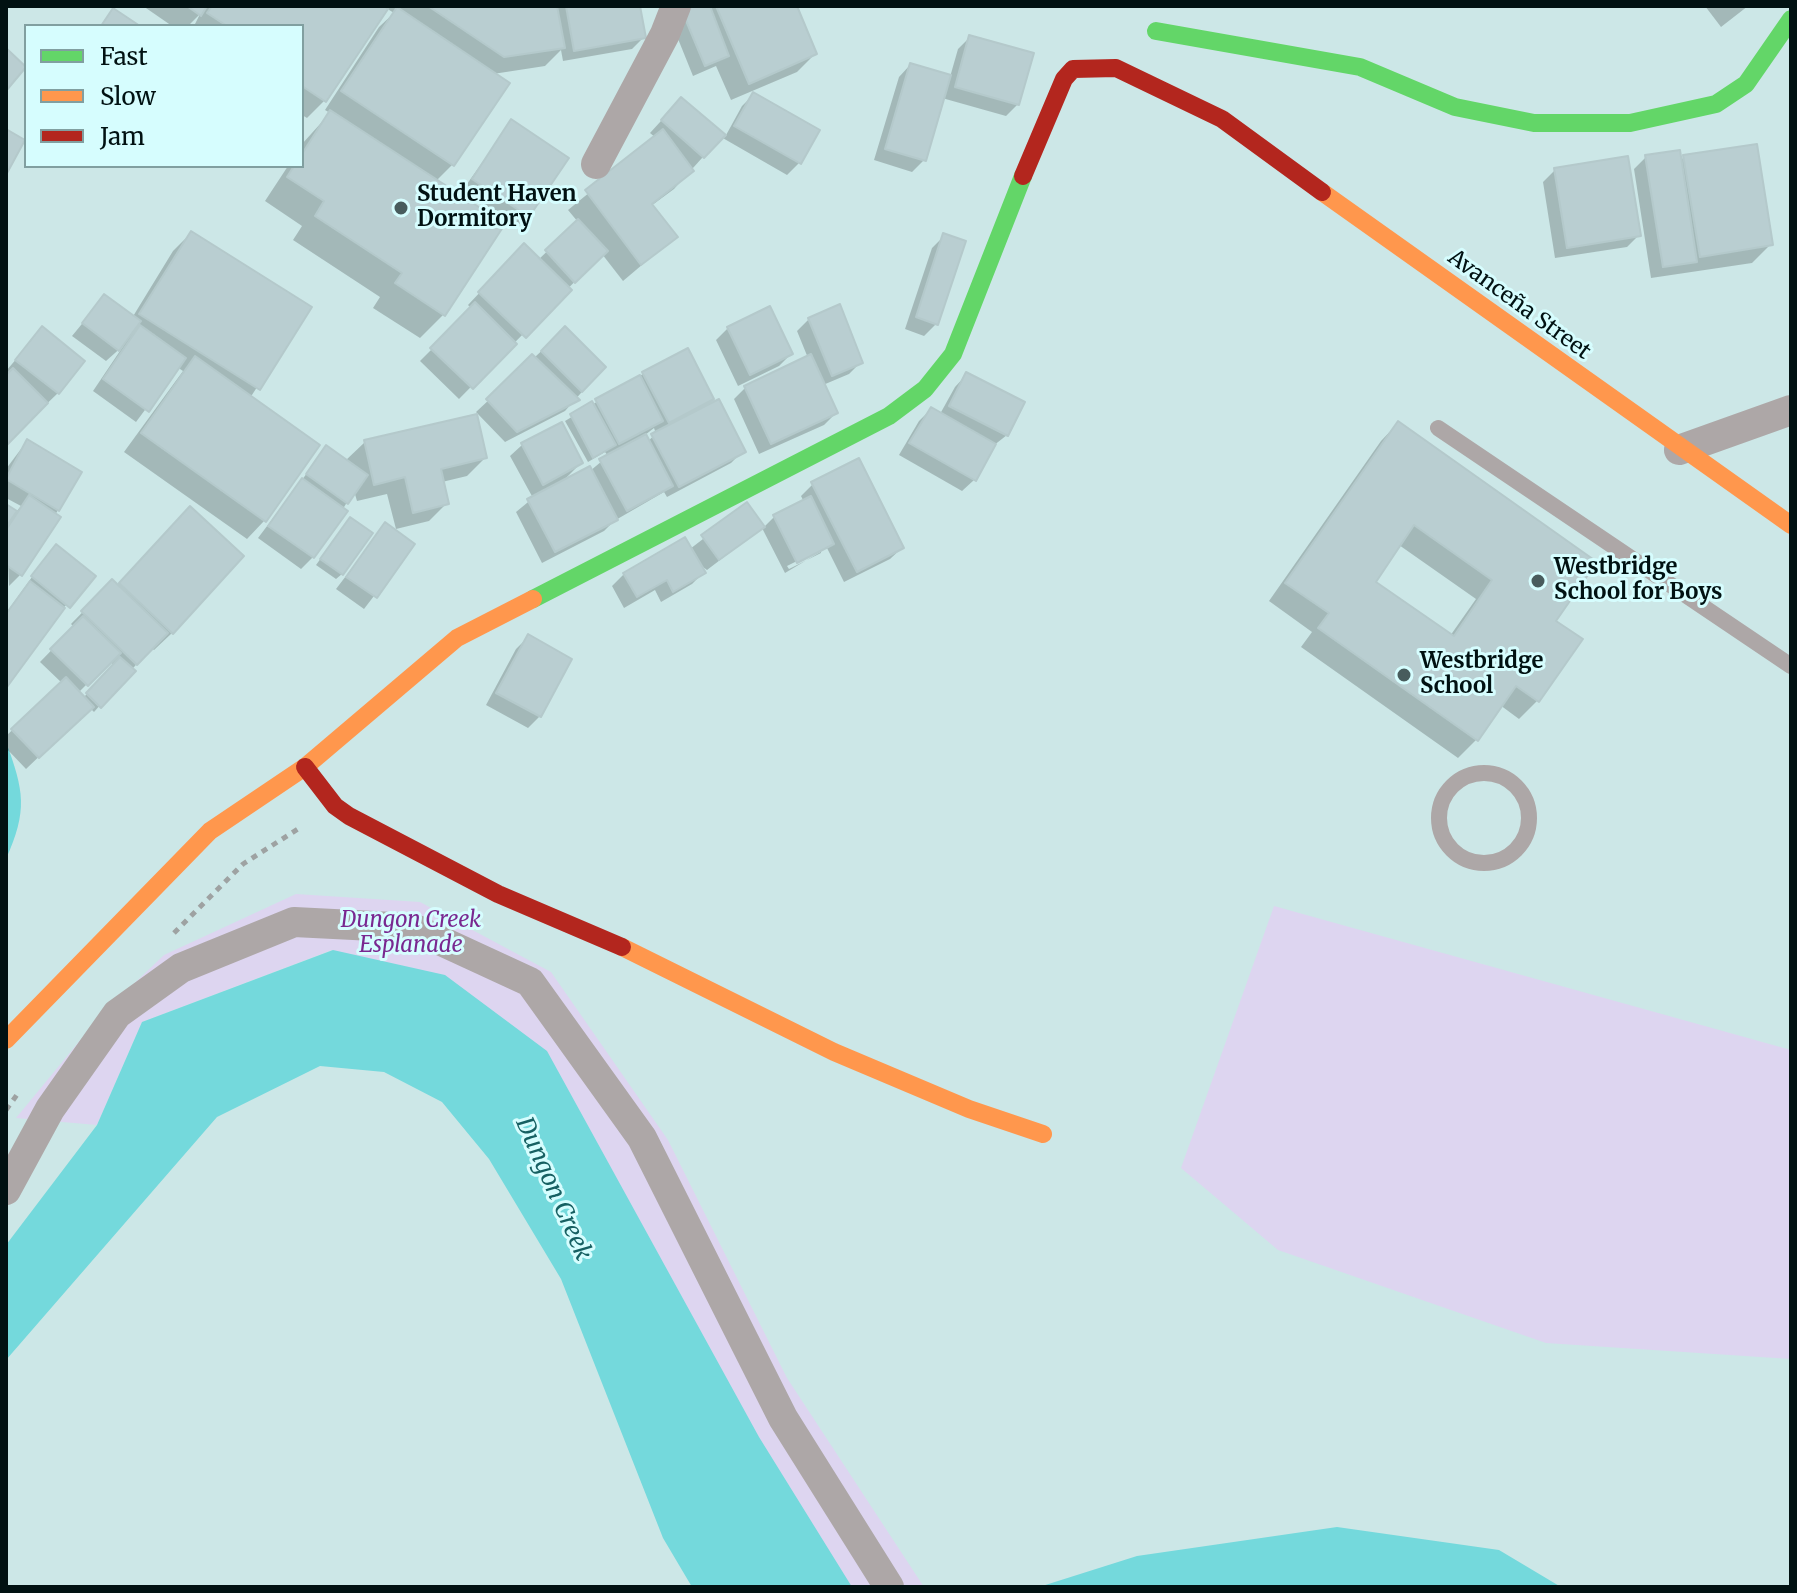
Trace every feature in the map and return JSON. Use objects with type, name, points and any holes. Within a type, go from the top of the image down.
[{"type":"street","points":[[596,164],[676,6]]},
{"type":"street","points":[[1171,53],[1152,25],[1360,67],[1455,107],[1534,123],[1630,123],[1716,104],[1746,84],[1791,19]]},
{"type":"street","points":[[6,1040],[210,831],[305,767],[405,678],[457,638],[889,416],[925,389],[953,354],[1036,143],[1064,79],[1073,69],[1116,68],[1222,119]]},
{"type":"street","points":[[1195,87],[1222,119]]},
{"type":"street","name":"Avanceña Street","points":[[1222,119],[1679,450],[1791,525]]},
{"type":"street","points":[[1679,450],[1791,410]]},
{"type":"street","points":[[305,767],[335,806],[349,816],[498,894],[658,962],[770,1022],[901,1083],[1043,1134]]},
{"type":"street","points":[[6,1190],[50,1109],[117,1014],[181,968],[294,922],[413,928],[530,982],[540,995],[642,1138],[783,1418],[889,1587]]},
{"type":"lane","points":[[1438,428],[1791,666]]},
{"type":"lane","points":[[1478,773],[1508,780],[1527,804],[1527,834],[1507,857],[1493,862],[1477,863],[1461,858],[1442,832],[1439,816],[1443,801],[1463,778],[1478,773]]},
{"type":"green space","name":"Dungon Creek Esplanade","points":[[296,894],[420,902],[551,972],[668,1140],[787,1378],[924,1587],[836,1587],[332,950],[142,1022],[97,1125],[16,1118],[101,1015],[164,955]]},
{"type":"green space","points":[[1274,906],[1791,1050],[1791,1359],[1546,1343],[1278,1250],[1181,1168]]},
{"type":"water","points":[[6,742],[17,774],[21,800],[18,827],[6,859]]},
{"type":"water","name":"Dungon Creek","points":[[333,950],[445,975],[547,1051],[759,1437],[852,1587],[692,1587],[663,1538],[561,1279],[489,1159],[442,1102],[384,1072],[320,1066],[217,1117],[6,1360],[6,1245],[97,1125],[142,1022]]},
{"type":"water","points":[[1337,1527],[1499,1550],[1561,1587],[1039,1587],[1137,1556]]},
{"type":"building","points":[[187,6],[207,6],[201,16]]},
{"type":"building","points":[[212,6],[384,6],[388,9],[326,102],[304,87],[304,24],[224,24],[207,13]]},
{"type":"building","points":[[428,6],[557,6],[565,48],[504,57]]},
{"type":"building","points":[[566,6],[640,6],[646,38],[574,51]]},
{"type":"building","points":[[694,6],[710,6],[729,56],[705,66],[682,11]]},
{"type":"building","points":[[716,6],[797,6],[817,54],[749,84]]},
{"type":"building","points":[[397,7],[510,83],[454,166],[341,91]]},
{"type":"building","points":[[113,8],[137,24],[102,24]]},
{"type":"building","points":[[969,35],[1034,53],[1019,105],[955,87]]},
{"type":"building","points":[[6,48],[24,65],[24,69],[6,91]]},
{"type":"building","points":[[910,63],[951,75],[926,161],[885,149]]},
{"type":"building","points":[[753,92],[820,130],[801,164],[734,126]]},
{"type":"building","points":[[681,97],[726,135],[704,158],[661,120]]},
{"type":"building","name":"Student Haven Dormitory","points":[[330,110],[505,224],[445,316],[395,283],[402,273],[315,216],[324,201],[287,177],[293,168],[304,168],[304,151]]},
{"type":"building","points":[[511,119],[569,158],[529,217],[472,179]]},
{"type":"building","points":[[6,129],[24,142],[6,175]]},
{"type":"building","points":[[663,129],[694,171],[652,204],[678,237],[641,265],[585,190]]},
{"type":"building","points":[[1757,144],[1773,245],[1700,257],[1683,155]]},
{"type":"building","points":[[1680,150],[1697,262],[1663,267],[1645,155]]},
{"type":"building","points":[[1628,156],[1641,236],[1567,248],[1554,168]]},
{"type":"building","points":[[578,219],[608,251],[575,283],[545,250]]},
{"type":"building","points":[[191,231],[312,307],[260,390],[139,314]]},
{"type":"building","points":[[943,233],[966,241],[938,325],[916,317]]},
{"type":"building","points":[[524,243],[572,290],[526,338],[478,292]]},
{"type":"building","points":[[104,294],[141,321],[119,351],[82,323]]},
{"type":"building","points":[[475,302],[517,344],[473,389],[430,348]]},
{"type":"building","points":[[840,304],[863,363],[832,376],[808,318]]},
{"type":"building","points":[[770,306],[793,354],[750,375],[727,327]]},
{"type":"building","points":[[140,325],[186,358],[149,412],[103,379]]},
{"type":"building","points":[[42,326],[85,361],[59,394],[15,360]]},
{"type":"building","points":[[565,326],[606,367],[582,392],[541,351]]},
{"type":"building","points":[[688,348],[714,399],[669,423],[642,372]]},
{"type":"building","points":[[532,354],[580,400],[517,432],[486,399]]},
{"type":"building","points":[[811,354],[838,413],[771,444],[744,386]]},
{"type":"building","points":[[195,356],[320,445],[266,522],[141,433]]},
{"type":"building","points":[[13,368],[48,403],[6,446],[6,375]]},
{"type":"building","points":[[966,372],[1025,402],[1008,436],[949,406]]},
{"type":"building","points":[[640,375],[663,421],[619,444],[595,399]]},
{"type":"building","points":[[719,399],[746,452],[679,487],[651,434]]},
{"type":"building","points":[[592,401],[616,445],[593,458],[570,414]]},
{"type":"building","points":[[931,407],[996,444],[976,481],[909,443]]},
{"type":"building","points":[[477,414],[487,458],[441,469],[449,504],[413,513],[405,477],[374,485],[364,440]]},
{"type":"building","name":"Westbridge School for Boys","points":[[1398,421],[1597,562],[1556,621],[1583,639],[1539,702],[1516,686],[1478,741],[1318,628],[1329,613],[1285,583]],"holes":[[[1414,525],[1492,580],[1454,636],[1376,582]]]},
{"type":"building","points":[[562,422],[583,463],[543,485],[521,443]]},
{"type":"building","points":[[646,434],[673,486],[627,511],[599,459]]},
{"type":"building","points":[[27,439],[82,472],[59,511],[6,479]]},
{"type":"building","points":[[326,445],[368,475],[348,504],[306,474]]},
{"type":"building","points":[[859,458],[904,548],[857,572],[811,482]]},
{"type":"building","points":[[590,466],[618,520],[555,552],[527,499]]},
{"type":"building","points":[[302,478],[348,511],[314,558],[268,526]]},
{"type":"building","points":[[29,495],[61,517],[22,576],[6,565],[6,530]]},
{"type":"building","points":[[811,496],[834,544],[797,563],[773,515]]},
{"type":"building","points":[[747,502],[765,527],[719,560],[701,535]]},
{"type":"building","points":[[6,504],[17,511],[6,527]]},
{"type":"building","points":[[190,506],[244,556],[173,634],[119,583]]},
{"type":"building","points":[[350,517],[373,533],[343,575],[320,559]]},
{"type":"building","points":[[385,522],[415,544],[377,598],[346,577]]},
{"type":"building","points":[[685,537],[706,573],[673,592],[667,580],[637,597],[623,573]]},
{"type":"building","points":[[56,544],[96,576],[70,608],[31,576]]},
{"type":"building","points":[[112,579],[168,633],[137,665],[81,611]]},
{"type":"building","points":[[30,581],[65,608],[7,687],[6,614]]},
{"type":"building","points":[[83,616],[121,653],[88,686],[50,649]]},
{"type":"building","points":[[528,634],[572,659],[541,717],[496,693]]},
{"type":"building","points":[[120,657],[136,671],[101,708],[86,693]]},
{"type":"building","points":[[66,677],[94,707],[39,758],[11,729]]},
{"type":"traffic: fast","points":[[1156,31],[1360,67],[1455,107],[1534,123],[1630,123],[1716,104],[1746,84],[1791,19]]},
{"type":"traffic: fast","points":[[533,599],[889,416],[925,389],[953,354],[1023,176]]},
{"type":"traffic: slow","points":[[1322,192],[1791,525]]},
{"type":"traffic: slow","points":[[6,1040],[210,831],[305,767],[457,638],[533,599]]},
{"type":"traffic: slow","points":[[622,947],[834,1052],[969,1109],[1043,1134]]},
{"type":"traffic: jam","points":[[1023,176],[1064,79],[1073,69],[1116,68],[1222,119],[1322,192]]},
{"type":"traffic: jam","points":[[305,767],[335,806],[349,816],[498,894],[622,947]]},
{"type":"place","name":"Student Haven Dormitory","points":[[401,208]]},
{"type":"place","name":"Westbridge School for Boys","points":[[1538,581]]},
{"type":"place","name":"Westbridge School","points":[[1404,675]]}]
